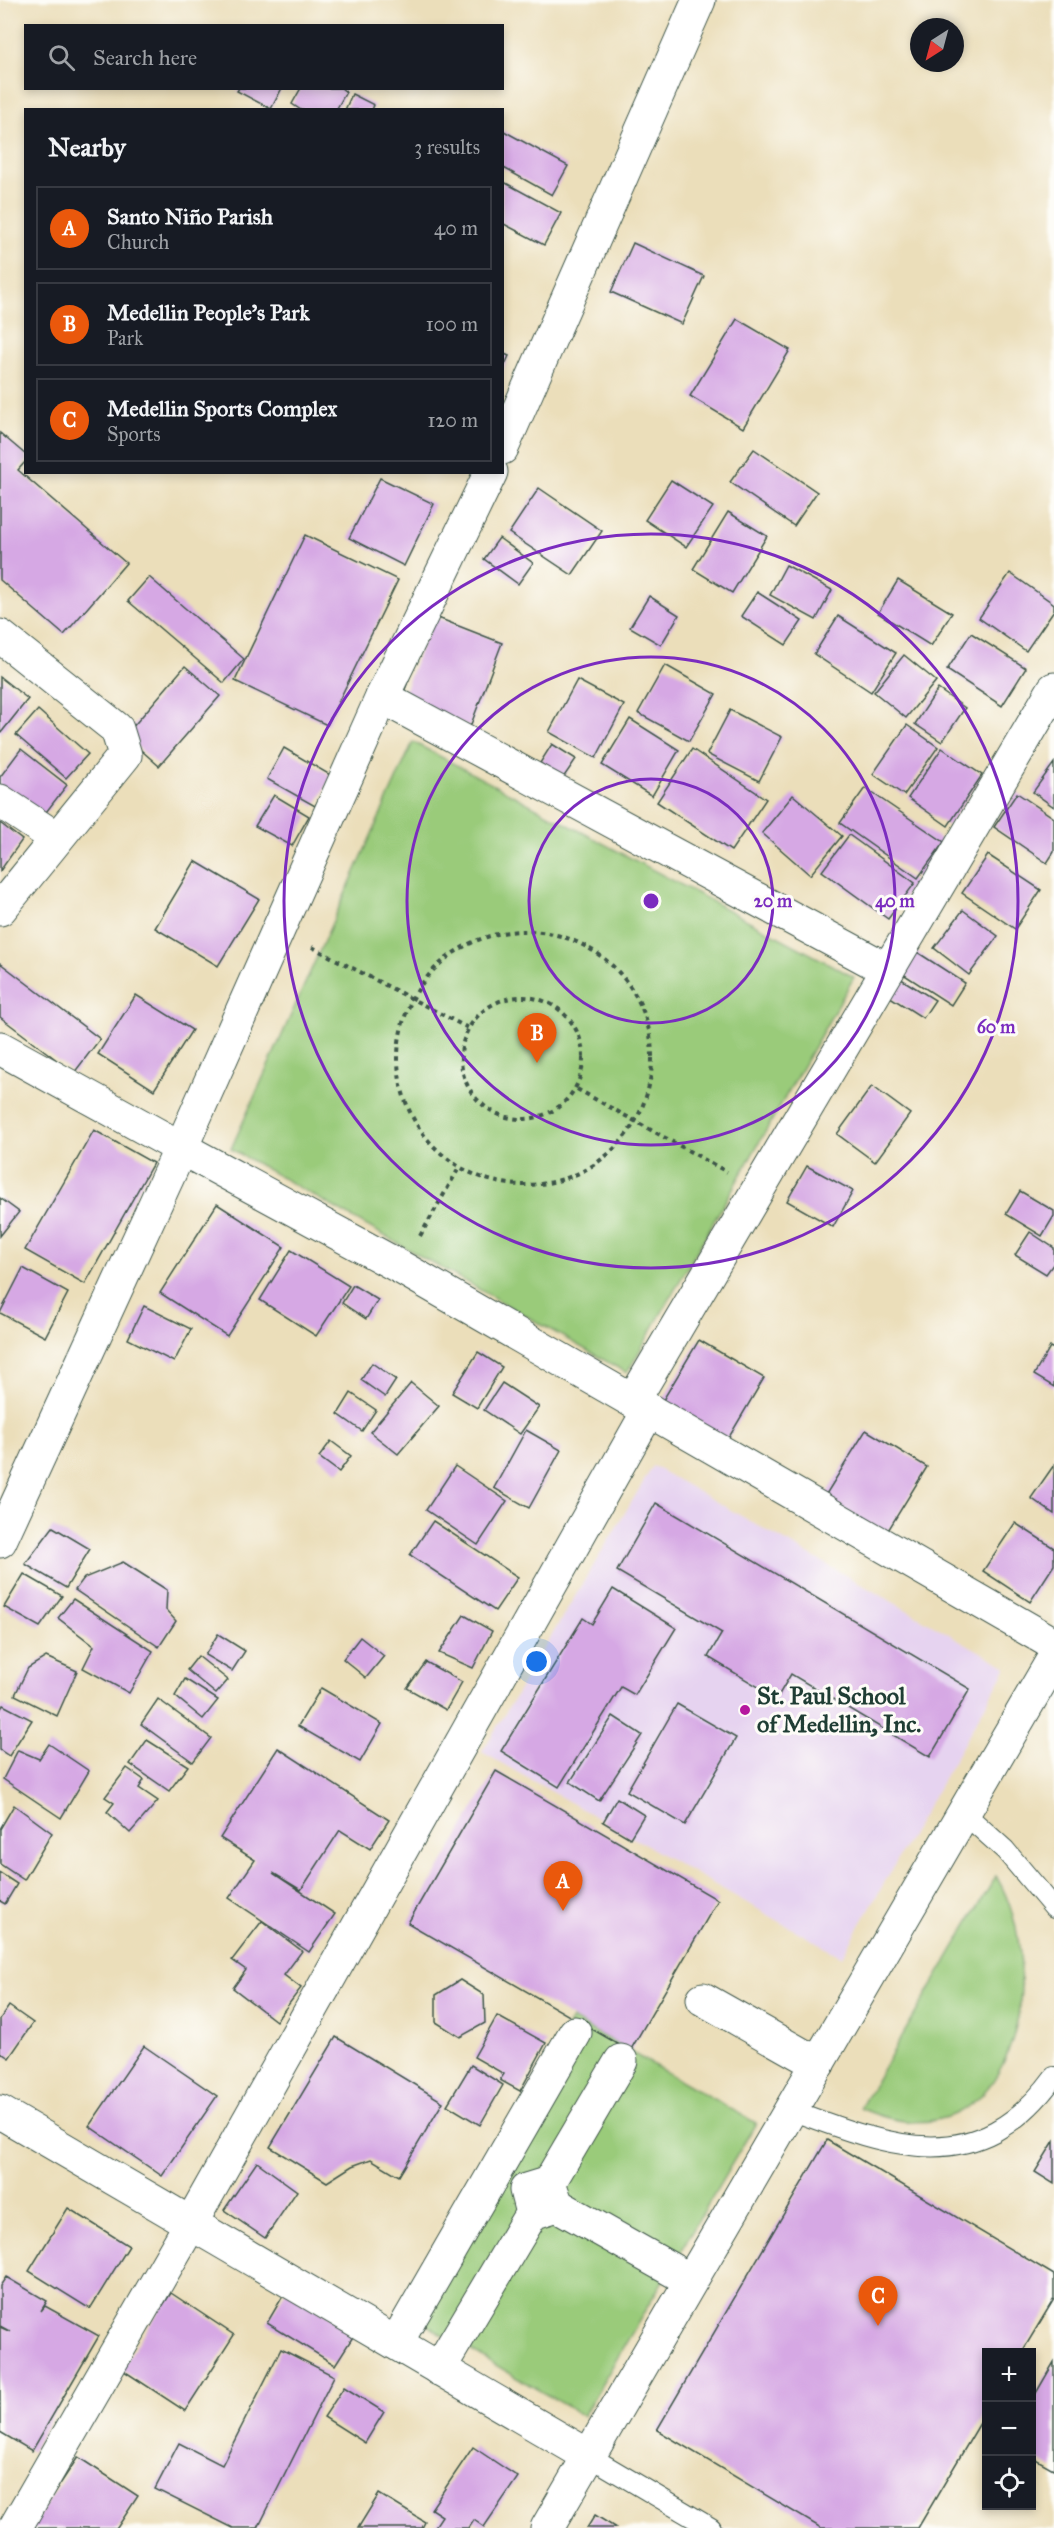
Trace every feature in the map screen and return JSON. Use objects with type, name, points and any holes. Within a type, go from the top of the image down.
[{"type":"street","points":[[504,443],[699,0]]},
{"type":"street","points":[[0,1541],[181,1148],[382,697],[490,474]]},
{"type":"street","points":[[0,636],[117,729],[125,754],[0,909]]},
{"type":"street","points":[[15,2528],[191,2223],[759,1190],[1054,689]]},
{"type":"street","points":[[382,697],[888,970]]},
{"type":"street","points":[[0,801],[56,838]]},
{"type":"street","points":[[0,1048],[402,1268],[1054,1644]]},
{"type":"street","points":[[547,2528],[1054,1658]]},
{"type":"street","points":[[703,1999],[818,2064]]},
{"type":"street","points":[[396,2343],[575,2033]]},
{"type":"street","points":[[439,2369],[546,2201],[621,2061]]},
{"type":"street","points":[[0,2112],[589,2456]]},
{"type":"street","points":[[546,2201],[690,2280]]},
{"type":"lane","points":[[964,1813],[1005,1850],[1054,1908]]},
{"type":"lane","points":[[791,2110],[878,2140],[912,2147],[947,2146],[981,2137],[1011,2121],[1038,2099],[1054,2077]]},
{"type":"lane","points":[[589,2456],[711,2528]]},
{"type":"path","points":[[278,929],[468,1028]]},
{"type":"path","points":[[537,931],[586,946],[625,978],[648,1023],[652,1074],[636,1122],[611,1154],[577,1176],[538,1186],[496,1183],[459,1168],[423,1136],[401,1092],[396,1044],[411,998],[443,959],[487,935],[537,931]]},
{"type":"path","points":[[512,997],[540,999],[564,1013],[580,1035],[585,1062],[577,1089],[559,1109],[533,1119],[505,1118],[481,1104],[465,1082],[460,1054],[468,1028],[487,1008],[512,997]]},
{"type":"path","points":[[577,1089],[759,1190]]},
{"type":"path","points":[[402,1268],[459,1168]]},
{"type":"shaded area","name":"St. Paul School of Medellin, Inc.","points":[[653,1466],[1007,1667],[842,1957],[482,1752]]},
{"type":"green space","points":[[413,742],[854,977],[627,1373],[231,1149]]},
{"type":"green space","points":[[996,1876],[1013,1917],[1021,1963],[1019,2010],[1007,2054],[986,2090],[954,2114],[912,2122],[860,2108]]},
{"type":"green space","points":[[572,2019],[756,2123],[583,2416],[403,2311]]},
{"type":"building","points":[[238,90],[281,90],[272,108]]},
{"type":"building","points":[[300,90],[344,90],[346,92],[337,108],[298,108],[292,104]]},
{"type":"building","points":[[352,94],[374,105],[373,108],[346,108]]},
{"type":"building","points":[[504,131],[568,166],[552,195],[504,168]]},
{"type":"building","points":[[504,182],[561,213],[544,245],[504,224]]},
{"type":"building","points":[[633,243],[704,276],[682,324],[611,292]]},
{"type":"building","points":[[737,319],[790,350],[743,428],[690,396]]},
{"type":"building","points":[[504,354],[509,356],[504,367]]},
{"type":"building","points":[[0,433],[24,453],[24,463],[18,470],[126,563],[64,635],[0,580]]},
{"type":"building","points":[[754,449],[817,492],[794,526],[730,482]]},
{"type":"building","points":[[380,478],[434,504],[404,566],[349,538]]},
{"type":"building","points":[[671,480],[713,507],[686,547],[645,520]]},
{"type":"building","points":[[539,488],[602,531],[572,575],[509,533]]},
{"type":"building","points":[[728,512],[767,536],[732,593],[693,569]]},
{"type":"building","points":[[305,535],[398,580],[327,725],[235,681]]},
{"type":"building","points":[[499,538],[533,563],[518,584],[484,559]]},
{"type":"building","points":[[786,565],[832,590],[816,620],[770,595]]},
{"type":"building","points":[[1010,573],[1054,604],[1054,610],[1026,651],[979,618]]},
{"type":"building","points":[[149,577],[244,659],[224,683],[128,601]]},
{"type":"building","points":[[898,580],[952,613],[931,646],[878,613]]},
{"type":"building","points":[[757,592],[802,621],[786,645],[741,616]]},
{"type":"building","points":[[649,596],[679,615],[661,645],[630,627]]},
{"type":"building","points":[[433,616],[502,643],[470,727],[401,700]]},
{"type":"building","points":[[838,616],[896,653],[871,692],[814,654]]},
{"type":"building","points":[[971,633],[1026,668],[1002,706],[947,670]]},
{"type":"building","points":[[904,655],[936,681],[906,718],[874,692]]},
{"type":"building","points":[[665,665],[716,694],[689,741],[638,713]]},
{"type":"building","points":[[185,666],[220,696],[159,766],[125,736]]},
{"type":"building","points":[[0,677],[28,699],[0,734]]},
{"type":"building","points":[[577,680],[624,705],[596,758],[549,732]]},
{"type":"building","points":[[938,689],[965,708],[942,742],[915,724]]},
{"type":"building","points":[[38,710],[88,754],[66,778],[16,735]]},
{"type":"building","points":[[730,710],[782,737],[759,781],[707,754]]},
{"type":"building","points":[[630,719],[679,750],[652,796],[602,765]]},
{"type":"building","points":[[907,725],[938,747],[904,795],[873,774]]},
{"type":"building","points":[[552,744],[576,759],[563,778],[540,763]]},
{"type":"building","points":[[284,748],[332,776],[315,806],[267,779]]},
{"type":"building","points":[[942,748],[982,775],[948,826],[908,798]]},
{"type":"building","points":[[21,749],[67,785],[40,820],[0,789],[0,777]]},
{"type":"building","points":[[692,749],[766,799],[731,851],[657,802]]},
{"type":"building","points":[[1054,763],[1054,807],[1033,792]]},
{"type":"building","points":[[865,788],[944,842],[918,878],[840,823]]},
{"type":"building","points":[[1017,793],[1054,818],[1054,852],[1047,863],[994,827]]},
{"type":"building","points":[[274,795],[309,816],[292,846],[255,826]]},
{"type":"building","points":[[793,795],[842,836],[810,875],[762,833]]},
{"type":"building","points":[[0,823],[22,840],[0,871]]},
{"type":"building","points":[[849,835],[915,883],[888,919],[822,871]]},
{"type":"building","points":[[988,855],[1041,890],[1015,929],[962,893]]},
{"type":"building","points":[[195,861],[259,899],[218,966],[155,928]]},
{"type":"building","points":[[963,910],[998,936],[969,975],[934,948]]},
{"type":"building","points":[[914,950],[965,983],[951,1005],[900,972]]},
{"type":"building","points":[[0,963],[100,1039],[74,1073],[0,1017]]},
{"type":"building","points":[[898,977],[935,1000],[923,1018],[887,995]]},
{"type":"building","points":[[136,995],[192,1030],[154,1090],[98,1054]]},
{"type":"building","points":[[872,1086],[910,1114],[875,1162],[837,1134]]},
{"type":"building","points":[[94,1130],[153,1163],[85,1284],[25,1250]]},
{"type":"building","points":[[807,1166],[853,1191],[833,1227],[787,1201]]},
{"type":"building","points":[[1020,1191],[1054,1211],[1054,1216],[1042,1236],[1006,1214]]},
{"type":"building","points":[[0,1198],[19,1212],[0,1236]]},
{"type":"building","points":[[217,1204],[284,1247],[227,1336],[160,1293]]},
{"type":"building","points":[[1030,1232],[1054,1248],[1054,1263],[1046,1274],[1015,1255]]},
{"type":"building","points":[[291,1250],[349,1286],[316,1336],[260,1300]]},
{"type":"building","points":[[23,1268],[68,1293],[45,1337],[0,1313]]},
{"type":"building","points":[[353,1285],[378,1300],[366,1319],[342,1303]]},
{"type":"building","points":[[144,1306],[191,1329],[174,1362],[128,1339]]},
{"type":"building","points":[[699,1340],[764,1378],[725,1444],[660,1405]]},
{"type":"building","points":[[1050,1347],[1054,1349],[1054,1387],[1034,1375]]},
{"type":"building","points":[[478,1352],[502,1367],[477,1408],[452,1393]]},
{"type":"building","points":[[372,1363],[396,1380],[385,1397],[361,1380]]},
{"type":"building","points":[[411,1383],[439,1406],[398,1454],[370,1432]]},
{"type":"building","points":[[502,1383],[539,1407],[520,1434],[484,1410]]},
{"type":"building","points":[[351,1393],[376,1410],[362,1431],[338,1414]]},
{"type":"building","points":[[526,1430],[561,1450],[529,1508],[494,1488]]},
{"type":"building","points":[[866,1430],[927,1467],[884,1537],[823,1499]]},
{"type":"building","points":[[331,1441],[351,1456],[339,1472],[319,1457]]},
{"type":"building","points":[[1054,1465],[1054,1514],[1031,1498]]},
{"type":"building","points":[[455,1466],[507,1501],[478,1545],[426,1510]]},
{"type":"building","points":[[656,1503],[970,1689],[930,1757],[791,1674],[777,1698],[708,1657],[722,1633],[617,1571]]},
{"type":"building","points":[[433,1521],[518,1577],[495,1611],[410,1555]]},
{"type":"building","points":[[1015,1523],[1054,1548],[1054,1565],[1030,1602],[983,1571]]},
{"type":"building","points":[[53,1527],[90,1549],[66,1588],[25,1564]]},
{"type":"building","points":[[123,1562],[167,1590],[166,1610],[176,1621],[159,1647],[75,1590],[84,1578]]},
{"type":"building","points":[[24,1574],[62,1596],[40,1627],[4,1607]]},
{"type":"building","points":[[613,1589],[676,1628],[635,1695],[621,1687],[559,1787],[501,1751],[583,1618],[592,1624]]},
{"type":"building","points":[[73,1599],[153,1651],[129,1693],[83,1668],[94,1646],[58,1618]]},
{"type":"building","points":[[464,1615],[492,1631],[473,1668],[439,1653]]},
{"type":"building","points":[[218,1634],[245,1651],[232,1671],[205,1655]]},
{"type":"building","points":[[360,1637],[384,1656],[366,1678],[343,1659]]},
{"type":"building","points":[[198,1656],[228,1680],[216,1694],[187,1670]]},
{"type":"building","points":[[46,1657],[77,1671],[57,1716],[15,1695],[28,1668]]},
{"type":"building","points":[[426,1662],[462,1682],[446,1710],[407,1688]]},
{"type":"building","points":[[185,1679],[218,1700],[203,1719],[175,1696]]},
{"type":"building","points":[[321,1688],[382,1724],[360,1762],[298,1726]]},
{"type":"building","points":[[158,1699],[211,1738],[193,1762],[141,1724]]},
{"type":"building","points":[[677,1704],[736,1738],[685,1825],[627,1791]]},
{"type":"building","points":[[3,1705],[32,1720],[9,1756],[0,1750],[0,1710]]},
{"type":"building","points":[[613,1716],[642,1735],[599,1801],[570,1782]]},
{"type":"building","points":[[147,1740],[188,1766],[169,1791],[130,1764]]},
{"type":"building","points":[[49,1744],[89,1771],[61,1818],[3,1779],[18,1750],[39,1759]]},
{"type":"building","points":[[278,1748],[389,1820],[370,1849],[340,1830],[301,1890],[273,1873],[335,1914],[309,1952],[229,1898],[255,1860],[220,1838]]},
{"type":"building","points":[[127,1768],[144,1780],[139,1788],[158,1801],[130,1833],[107,1812],[114,1803],[105,1797]]},
{"type":"building","points":[[496,1771],[718,1900],[630,2051],[408,1923]]},
{"type":"building","points":[[617,1798],[644,1815],[630,1838],[603,1822]]},
{"type":"building","points":[[14,1805],[52,1833],[24,1880],[0,1864],[0,1829]]},
{"type":"building","points":[[0,1873],[17,1884],[5,1904],[0,1901]]},
{"type":"building","points":[[262,1921],[302,1951],[284,1975],[301,1988],[276,2021],[233,1988],[246,1970],[232,1960]]},
{"type":"building","points":[[460,1980],[484,1995],[485,2023],[460,2037],[436,2022],[436,1995]]},
{"type":"building","points":[[9,2006],[33,2023],[9,2058],[0,2052],[0,2019]]},
{"type":"building","points":[[497,2016],[546,2043],[520,2091],[500,2080],[504,2074],[474,2057]]},
{"type":"building","points":[[336,2037],[443,2102],[399,2176],[371,2159],[352,2166],[327,2182],[270,2147]]},
{"type":"building","points":[[144,2046],[217,2096],[162,2176],[89,2126]]},
{"type":"building","points":[[471,2065],[503,2085],[480,2125],[447,2105]]},
{"type":"building","points":[[827,2140],[1054,2275],[1054,2299],[1024,2348],[982,2348],[982,2420],[918,2528],[821,2528],[657,2430]]},
{"type":"building","points":[[1054,2141],[1054,2184],[1035,2172]]},
{"type":"building","points":[[257,2162],[297,2191],[265,2238],[224,2210]]},
{"type":"building","points":[[68,2208],[129,2246],[90,2309],[29,2271]]},
{"type":"building","points":[[6,2277],[47,2301],[41,2311],[45,2306],[99,2336],[32,2451],[0,2432],[0,2327],[11,2332],[0,2326],[0,2286]]},
{"type":"building","points":[[287,2289],[356,2332],[335,2365],[267,2323]]},
{"type":"building","points":[[171,2293],[234,2335],[185,2411],[121,2369]]},
{"type":"building","points":[[281,2349],[334,2376],[258,2528],[233,2528],[155,2489],[179,2443],[222,2465]]},
{"type":"building","points":[[1054,2362],[1053,2469],[1036,2459],[1036,2393]]},
{"type":"building","points":[[344,2387],[384,2412],[365,2443],[324,2417]]},
{"type":"building","points":[[473,2447],[518,2477],[484,2527],[474,2520],[469,2528],[434,2528],[442,2516],[431,2509]]},
{"type":"building","points":[[78,2457],[138,2496],[117,2528],[31,2528]]},
{"type":"building","points":[[379,2494],[425,2522],[422,2528],[358,2528]]},
{"type":"building","points":[[595,2515],[616,2528],[587,2528]]},
{"type":"place","name":"Medellin People's Park","points":[[537,1063]]},
{"type":"place","name":"St. Paul School of Medellin, Inc.","points":[[745,1710]]},
{"type":"place","name":"Santo Niño Parish","points":[[563,1911]]},
{"type":"place","name":"Medellin Sports Complex","points":[[878,2326]]}]
